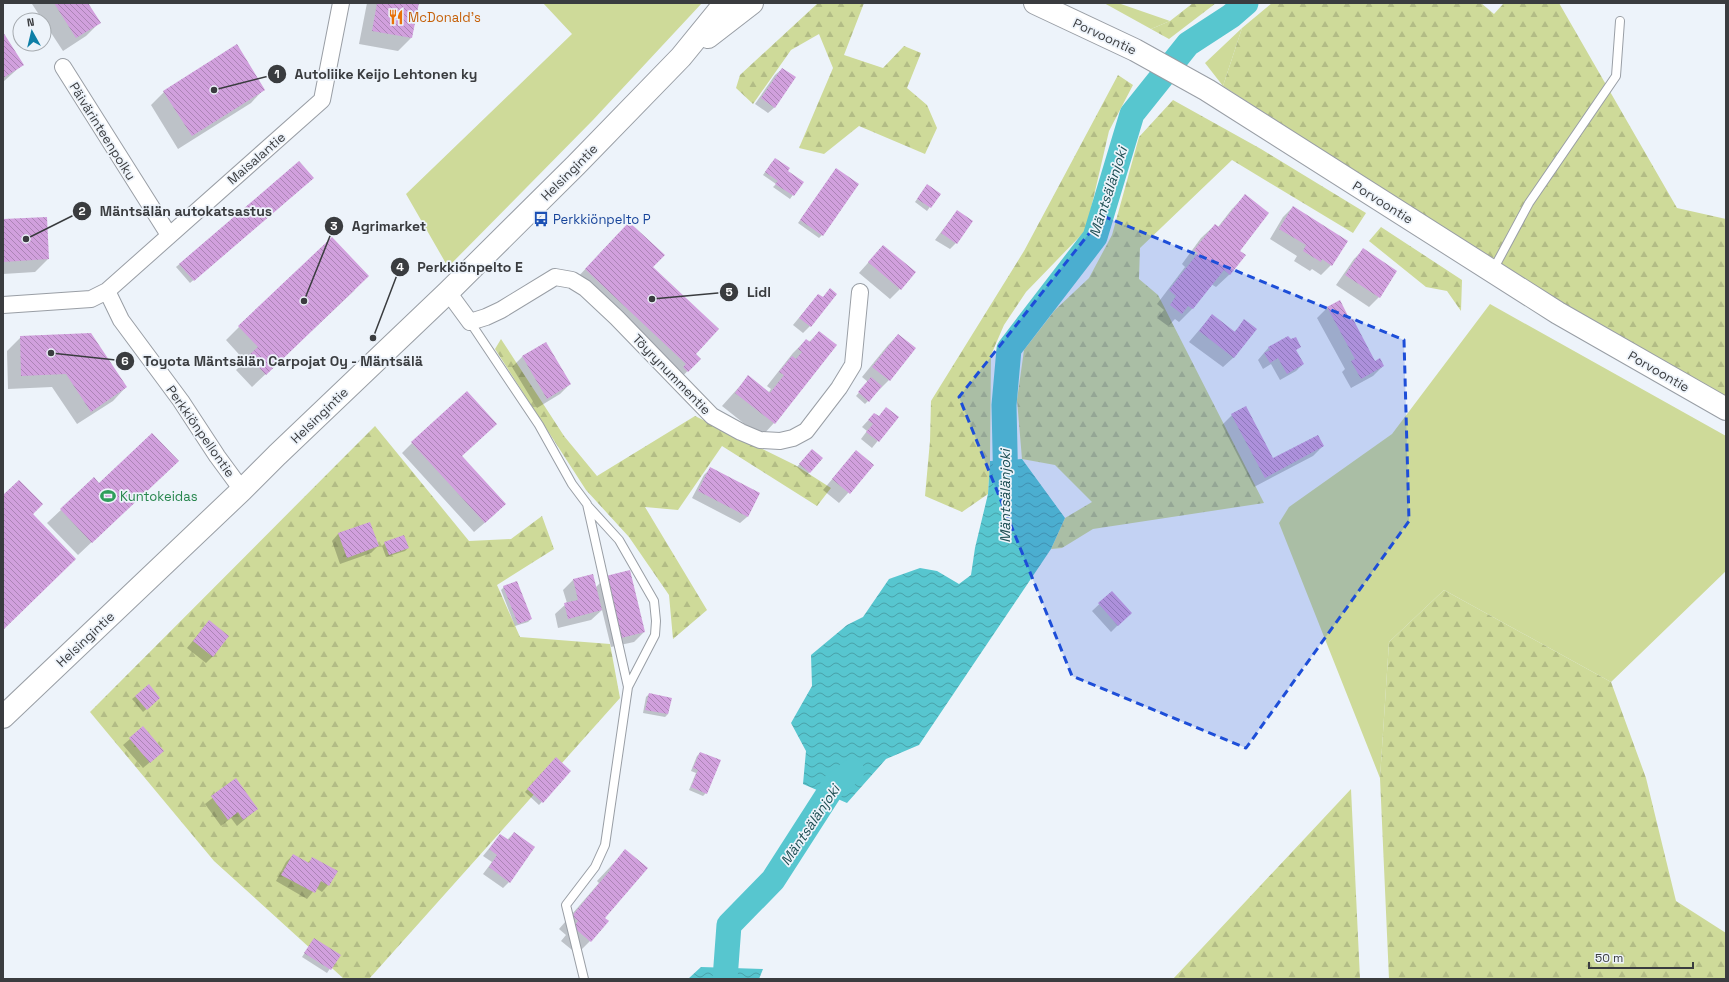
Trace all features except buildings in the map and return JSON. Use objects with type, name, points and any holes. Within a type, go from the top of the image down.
[{"type":"main road","name":"Helsingintie","points":[[3,717],[448,292],[582,160],[681,57],[725,3]]},
{"type":"main road","name":"Helsingintie","points":[[681,57],[752,3]]},
{"type":"main road","name":"Porvoontie","points":[[1035,3],[1135,50],[1207,90],[1558,313],[1726,409]]},
{"type":"street","name":"Maisalantie","points":[[3,305],[91,299],[107,291],[322,100],[341,3]]},
{"type":"street","name":"Päivärinteenpolku","points":[[63,67],[169,235]]},
{"type":"street","name":"Töyrynummentie","points":[[470,322],[501,310],[555,277],[572,280],[585,288],[617,318],[712,416],[760,440],[780,441],[794,438],[806,430],[839,388],[853,365],[860,292]]},
{"type":"street","name":"Perkkiönpellontie","points":[[107,291],[121,320],[181,401],[217,456],[242,490]]},
{"type":"street","points":[[448,292],[470,322]]},
{"type":"lane","points":[[1492,271],[1529,203],[1616,76],[1620,21]]},
{"type":"lane","points":[[470,322],[539,425],[572,484],[587,504],[619,540],[654,602],[656,621],[655,635],[628,687],[605,844],[595,867],[566,905],[584,979]]},
{"type":"lane","points":[[587,504],[628,687]]},
{"type":"highlighted area","points":[[1103,216],[1404,340],[1409,521],[1246,748],[1072,676],[959,397]]},
{"type":"green space","points":[[543,3],[702,3],[593,120],[448,267],[406,194],[572,34]]},
{"type":"green space","points":[[818,3],[864,3],[844,55],[883,68],[904,46],[921,53],[907,88],[927,105],[937,128],[925,154],[859,126],[824,154],[799,148],[833,68],[819,34],[791,50],[753,104],[736,88],[740,75]]},
{"type":"green space","points":[[1104,3],[1118,3],[1170,21],[1151,29]]},
{"type":"green space","points":[[1193,3],[1216,3],[1169,39],[1151,29],[1170,21]]},
{"type":"green space","points":[[1272,3],[1481,3],[1494,14],[1504,3],[1559,3],[1677,208],[1726,219],[1726,397],[1623,339],[1476,250],[1223,86],[1242,28]]},
{"type":"green space","points":[[1242,28],[1223,86],[1205,63]]},
{"type":"green space","points":[[1118,75],[1133,85],[1109,131],[1086,230],[1026,292],[1004,325],[991,355],[990,461],[988,494],[962,512],[925,496],[930,441],[931,401],[1024,251]]},
{"type":"green space","points":[[1173,100],[1261,149],[1366,213],[1353,233],[1232,160],[1140,248],[1139,279],[1158,295],[1264,503],[1093,529],[1062,548],[1051,549],[1065,518],[1092,502],[1055,465],[1022,459],[1017,400],[1024,350],[1055,310],[1089,278],[1112,235],[1139,137]]},
{"type":"green space","points":[[1381,227],[1462,280],[1461,311],[1447,291],[1426,287],[1369,241]]},
{"type":"green space","points":[[1490,304],[1726,436],[1726,571],[1611,682],[1444,590],[1389,642],[1380,778],[1279,523],[1289,507],[1392,434]]},
{"type":"green space","points":[[501,339],[564,436],[597,476],[695,416],[795,465],[831,488],[817,506],[722,446],[678,510],[645,507],[707,610],[673,639],[669,595],[629,537],[586,490],[495,349]]},
{"type":"green space","points":[[375,426],[469,541],[511,539],[542,516],[554,549],[497,585],[520,637],[610,644],[620,698],[369,979],[344,979],[214,861],[90,712]]},
{"type":"green space","points":[[1444,590],[1611,682],[1646,778],[1676,901],[1726,933],[1726,979],[1389,979],[1380,778],[1389,642]]},
{"type":"green space","points":[[1351,789],[1360,979],[1173,979]]},
{"type":"water","points":[[1022,459],[1065,518],[1051,549],[919,745],[886,759],[847,803],[803,784],[806,751],[791,723],[812,686],[811,655],[847,625],[863,617],[889,579],[920,568],[937,571],[959,584],[971,575],[975,548],[988,494],[990,461]]},
{"type":"water","points":[[701,967],[763,969],[759,979],[688,979]]},
{"type":"waterway","name":"Mäntsälänjoki","points":[[1006,495],[1004,405],[1009,349],[1095,237],[1132,114],[1188,44],[1231,16],[1246,3]]},
{"type":"waterway","name":"Mäntsälänjoki","points":[[725,979],[729,925],[773,880],[834,785],[852,771]]},
{"type":"place","name":"McDonald's","points":[[396,17]]},
{"type":"place","name":"Autoliike Keijo Lehtonen ky","points":[[214,90]]},
{"type":"place","name":"Perkkiönpelto P","points":[[541,219]]},
{"type":"place","name":"Mäntsälän autokatsastus","points":[[26,239]]},
{"type":"place","name":"Lidl","points":[[652,299]]},
{"type":"place","name":"Agrimarket","points":[[304,301]]},
{"type":"place","name":"Perkkiönpelto E","points":[[373,338]]},
{"type":"place","name":"Toyota Mäntsälän Carpojat Oy - Mäntsälä","points":[[51,353]]},
{"type":"place","name":"Kuntokeidas","points":[[108,496]]}]
